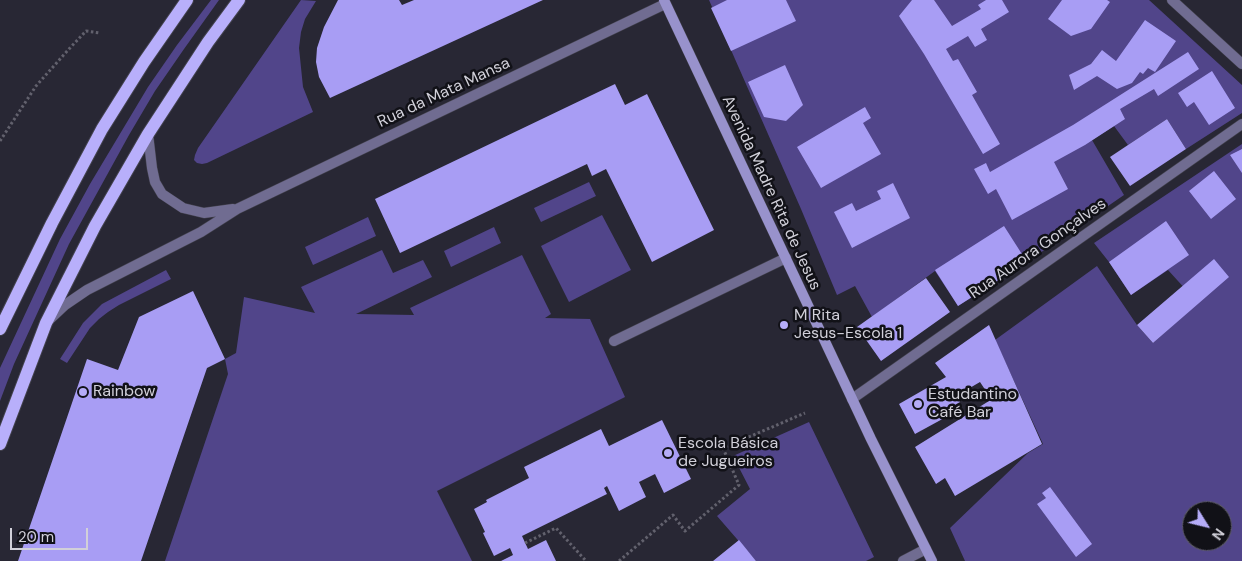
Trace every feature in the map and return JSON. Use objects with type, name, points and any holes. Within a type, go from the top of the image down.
[{"type":"main road","points":[[0,330],[52,223],[102,129],[144,62],[187,0]]},
{"type":"main road","points":[[0,444],[46,323],[94,226],[148,134],[208,42],[239,0]]},
{"type":"street","points":[[1172,0],[1242,64]]},
{"type":"street","name":"Rua da Mata Mansa","points":[[46,323],[65,305],[87,290],[201,232],[236,209],[664,2]]},
{"type":"street","name":"Avenida Madre Rita de Jesus","points":[[664,2],[852,399],[932,561]]},
{"type":"street","name":"Rua Aurora Gonçalves","points":[[852,399],[1242,124]]},
{"type":"street","name":"Rua da Mata Mansa","points":[[148,134],[155,182],[162,194],[183,208],[204,213],[236,209]]},
{"type":"street","points":[[614,341],[786,258]]},
{"type":"street","points":[[903,561],[926,549]]},
{"type":"path","points":[[0,140],[36,86],[69,49],[86,31],[100,33]]},
{"type":"path","points":[[619,561],[673,515],[685,531],[739,485],[723,448],[805,413]]},
{"type":"path","points":[[525,543],[556,528],[586,561]]},
{"type":"shaded area","points":[[211,0],[219,0],[155,91],[69,244],[14,364],[0,401],[0,368],[60,239],[90,184],[148,87]]},
{"type":"shaded area","points":[[301,0],[316,1],[305,19],[299,48],[303,87],[313,112],[207,163],[197,163],[194,160],[198,148]]},
{"type":"shaded area","points":[[709,0],[1149,0],[1242,85],[1242,113],[1186,149],[1167,119],[1128,145],[1114,126],[1092,140],[1124,195],[1027,262],[958,306],[935,271],[872,317],[855,286],[837,295]]},
{"type":"shaded area","points":[[1242,144],[1242,561],[965,561],[950,528],[1028,453],[1043,444],[995,340],[1097,266],[1137,325],[1153,343],[1198,303],[1168,270],[1131,295],[1094,243]]},
{"type":"shaded area","points":[[589,182],[596,196],[541,222],[534,208]]},
{"type":"shaded area","points":[[602,215],[631,270],[569,302],[541,246]]},
{"type":"shaded area","points":[[368,217],[376,236],[313,265],[305,247]]},
{"type":"shaded area","points":[[494,227],[501,243],[451,267],[444,251]]},
{"type":"shaded area","points":[[382,250],[393,273],[423,260],[432,277],[356,314],[414,315],[410,308],[522,255],[551,314],[545,318],[590,319],[625,397],[437,491],[472,561],[165,561],[228,374],[225,359],[236,353],[244,297],[315,313],[301,287]]},
{"type":"shaded area","points":[[166,270],[171,279],[108,312],[90,328],[67,363],[60,359],[83,323],[102,304]]},
{"type":"shaded area","points":[[809,422],[874,557],[866,561],[756,561],[717,516],[750,489],[733,456]]},
{"type":"building","points":[[338,0],[399,0],[402,5],[414,0],[543,0],[330,98],[319,77],[316,62],[317,48],[324,27]]},
{"type":"building","points":[[727,0],[786,0],[796,21],[731,51],[711,8]]},
{"type":"building","points":[[912,0],[934,0],[952,26],[981,9],[978,5],[986,0],[1002,0],[1009,12],[981,29],[987,40],[975,47],[968,36],[946,49],[953,61],[958,59],[977,92],[972,95],[1000,144],[983,154],[924,54],[899,16]]},
{"type":"building","points":[[1062,0],[1107,0],[1110,2],[1091,29],[1071,36],[1048,19]]},
{"type":"building","points":[[1145,20],[1176,41],[1155,72],[1148,68],[1143,74],[1140,72],[1132,83],[1117,89],[1097,76],[1074,90],[1069,75],[1091,64],[1102,50],[1116,61]]},
{"type":"building","points":[[1188,52],[1199,69],[1158,96],[1154,89],[1120,109],[1125,119],[1085,145],[1054,162],[1068,189],[1012,220],[996,189],[988,194],[974,169],[986,163],[990,172],[1073,125]]},
{"type":"building","points":[[785,65],[803,105],[786,121],[764,117],[748,82]]},
{"type":"building","points":[[1212,71],[1235,108],[1209,125],[1194,102],[1187,107],[1178,93]]},
{"type":"building","points":[[615,84],[625,105],[647,94],[714,230],[652,262],[606,169],[592,176],[587,164],[400,253],[375,199]]},
{"type":"building","points":[[865,107],[871,118],[863,123],[881,154],[821,188],[797,147]]},
{"type":"building","points":[[1167,119],[1186,149],[1130,186],[1110,157]]},
{"type":"building","points":[[1242,149],[1242,173],[1230,155]]},
{"type":"building","points":[[1214,171],[1236,199],[1211,219],[1189,191]]},
{"type":"building","points":[[893,183],[910,218],[852,248],[834,212],[852,203],[856,211],[881,199],[877,191]]},
{"type":"building","points":[[1166,221],[1189,255],[1131,295],[1109,262]]},
{"type":"building","points":[[1004,226],[1027,262],[958,306],[935,270]]},
{"type":"building","points":[[1214,259],[1229,277],[1153,343],[1137,325]]},
{"type":"building","points":[[926,278],[950,312],[881,361],[857,327]]},
{"type":"building","points":[[193,291],[225,359],[207,368],[141,561],[18,561],[87,359],[118,370],[139,317]]},
{"type":"building","points":[[989,325],[1042,444],[955,496],[945,478],[936,484],[915,447],[997,396],[993,387],[986,391],[980,382],[956,396],[960,402],[946,410],[948,416],[915,434],[899,404],[946,377],[935,363]]},
{"type":"building","points":[[662,420],[691,479],[664,493],[655,474],[639,482],[646,497],[619,511],[607,486],[604,488],[607,494],[522,536],[528,549],[546,540],[556,561],[501,561],[513,555],[510,548],[494,556],[474,509],[487,502],[486,500],[529,478],[524,467],[601,429],[609,446]]},
{"type":"building","points":[[1050,487],[1092,544],[1076,557],[1037,504],[1046,498],[1042,493]]},
{"type":"building","points":[[739,540],[756,561],[713,561]]},
{"type":"place","name":"M Rita Jesus-Escola 1","points":[[784,325]]},
{"type":"place","name":"Rainbow","points":[[83,392]]},
{"type":"place","name":"Estudantino Café Bar","points":[[918,404]]},
{"type":"place","name":"Escola Básica de Jugueiros","points":[[668,453]]}]
